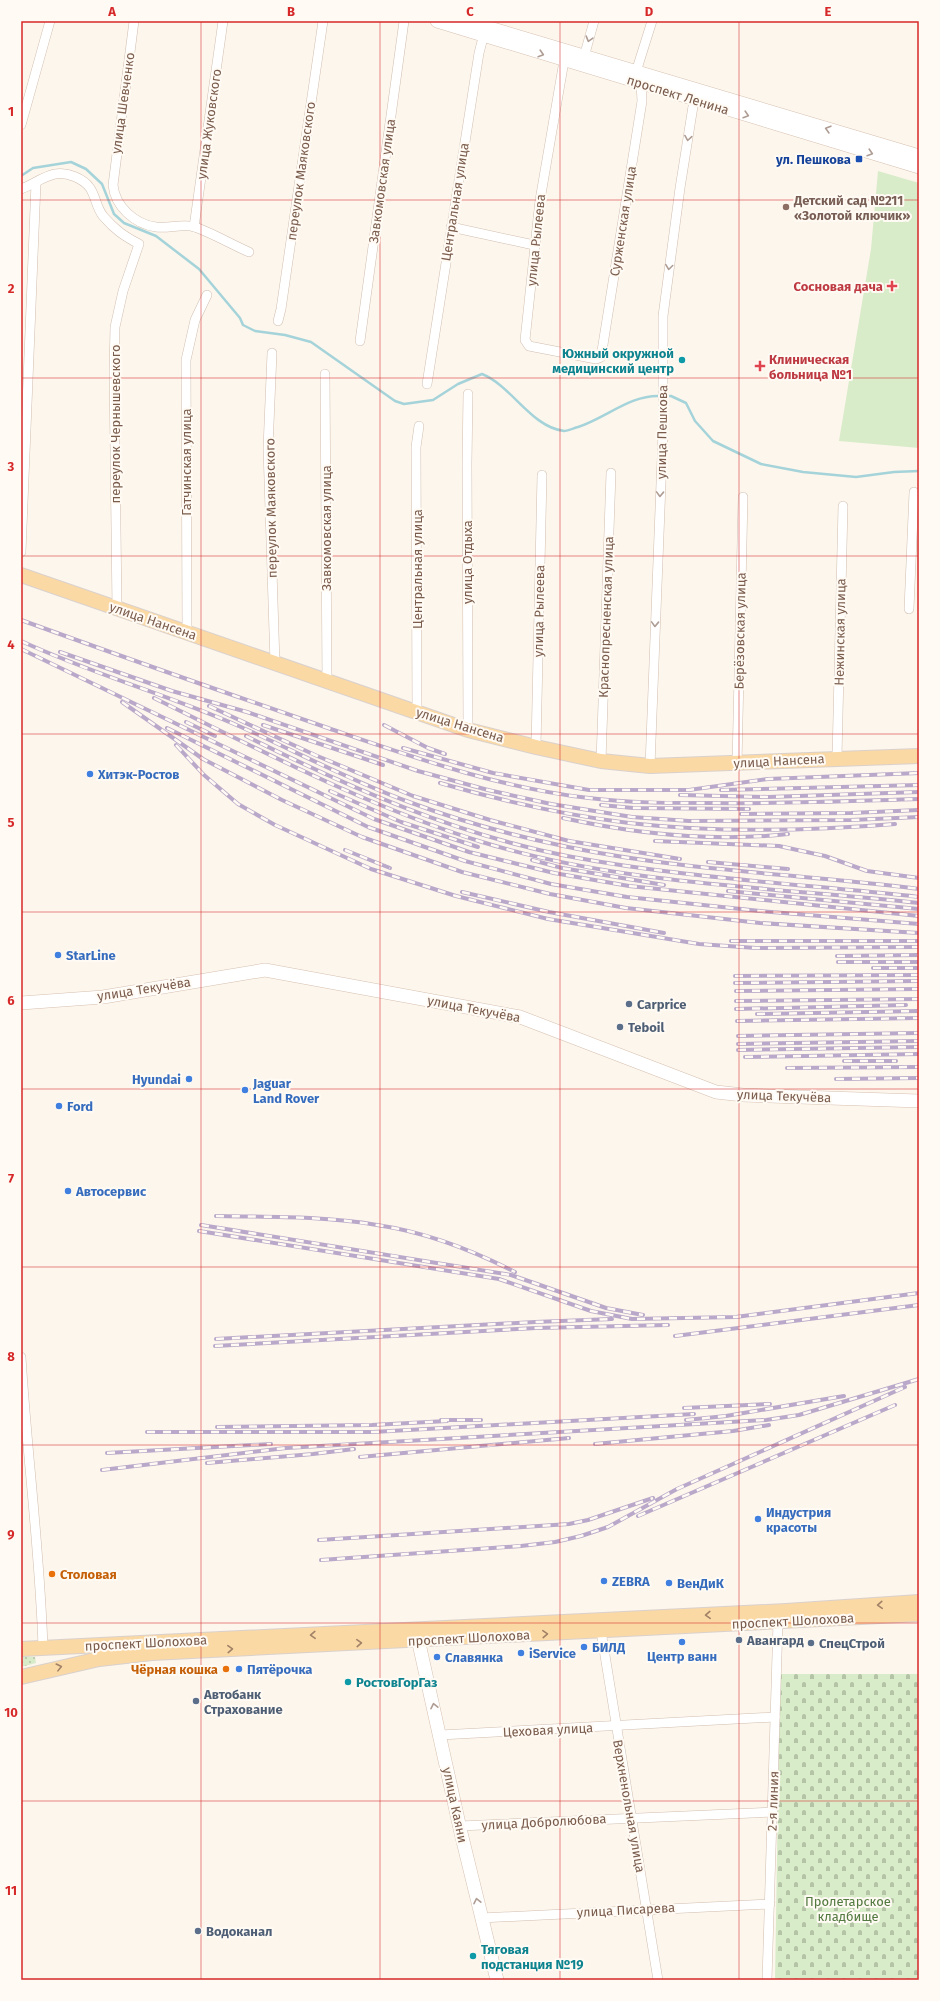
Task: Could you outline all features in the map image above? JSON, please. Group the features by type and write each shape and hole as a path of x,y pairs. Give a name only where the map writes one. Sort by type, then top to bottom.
{"main road":[{"name":"проспект Ленина","path":"437,21 485,28 584,57 694,100 919,167"},
{"name":"проспект Ленина","path":"466,21 564,61 638,78 919,156"},
{"name":"улица Нансена","path":"21,575 468,730 601,761 650,766 737,764 837,758 919,756"},
{"name":"улица Текучёва","path":"21,1003 103,997 265,970 520,1017 716,1092 743,1095 919,1100"},
{"name":"проспект Шолохова","path":"21,1676 99,1659 132,1655 919,1602"},
{"name":"проспект Шолохова","path":"21,1649 418,1635 601,1631 919,1614"},
{"name":"улица Каяни","path":"418,1635 496,1980"}],"street":[{"path":"21,125 50,21"},
{"name":"улица Шевченко","path":"134,21 112,185 114,196 121,207 143,224 156,227 194,227"},
{"name":"улица Жуковского","path":"194,227 223,21"},
{"name":"переулок Маяковского","path":"278,321 323,21"},
{"name":"Завкомовская улица","path":"360,341 404,21"},
{"path":"584,57 594,21"},
{"name":"Сурженская улица","path":"601,357 642,101 638,78 652,21"},
{"name":"Центральная улица","path":"427,384 451,227 485,28"},
{"name":"улица Рылеева","path":"564,61 541,192 534,245 525,340 529,346 596,359 601,357"},
{"name":"улица Пешкова","path":"650,766 663,432 663,316 680,188 694,100"},
{"name":"переулок Чернышевского","path":"36,183 54,174 63,174 80,178 92,189 98,209 120,234 139,244 122,291 115,327 114,371 117,608"},
{"path":"21,189 36,183 25,323 21,552"},
{"path":"194,227 249,252"},
{"path":"451,227 534,245"},
{"name":"Гатчинская улица","path":"187,632 186,360 195,320 207,295"},
{"name":"переулок Маяковского","path":"272,353 268,448 275,663"},
{"name":"Завкомовская улица","path":"325,374 327,682"},
{"name":"улица Отдыха","path":"468,394 468,730"},
{"name":"Центральная улица","path":"417,713 416,446 419,426"},
{"name":"Краснопресненская улица","path":"601,761 611,473"},
{"name":"улица Рылеева","path":"536,747 542,474"},
{"path":"909,609 915,556 914,492"},
{"name":"Берёзовская улица","path":"737,764 743,498"},
{"name":"Нежинская улица","path":"837,758 843,506"},
{"path":"21,1357 24,1412 42,1593 43,1648"},
{"name":"2-я линия","path":"767,1980 778,1622"},
{"name":"Верхненольная улица","path":"601,1631 658,1980"},
{"name":"Цеховая улица","path":"440,1735 616,1727 775,1717"},
{"name":"улица Добролюбова","path":"460,1826 773,1812"},
{"name":"улица Писарева","path":"481,1918 770,1904"}],"green space":[{"name":"Сосновая дача","path":"878,171 919,183 919,448 839,441 871,249"},
{"path":"21,1656 35,1657 36,1663 21,1667"},
{"name":"Пролетарское кладбище","path":"780,1674 919,1674 919,1980 775,1980"}],"waterway":[{"path":"21,176 33,168 71,162 86,169 102,184 114,214 124,223 156,236 199,269 240,318 243,325 255,331 285,335 311,342 395,401 404,404 433,400 458,384 482,374 503,387 541,422 552,428 564,431 588,423 619,407 639,399 650,396 661,396"},
{"path":"666,396 671,396 686,403 695,421 713,441 761,464 803,472 856,477 894,472 919,471"}],"railway":[{"path":"21,620 392,750 457,770 522,787 589,798 619,801 679,803 762,803 919,799"},
{"path":"21,641 75,664 214,715 387,794 487,828 568,847 655,862 919,889"},
{"path":"21,649 374,819 469,852 554,873 629,886 919,916"},
{"path":"60,652 172,691 247,712 418,771 488,790 551,804 632,817 689,821 851,820 919,817"},
{"path":"154,698 356,795 439,828 482,842 535,856 644,876 699,883 919,903"},
{"path":"122,702 203,759 282,800 362,837 462,872 550,894 626,908 760,923 919,933"},
{"path":"209,706 315,755 413,796 490,820 569,841 680,859"},
{"path":"186,722 215,736"},
{"path":"263,725 383,765"},
{"path":"384,725 428,748 445,754"},
{"path":"167,728 368,827 465,861 551,884 627,897 760,911 919,924"},
{"path":"246,736 323,773 403,807 443,822 525,847 611,864 654,870 919,897"},
{"path":"176,745 204,775 238,804 275,825 371,869 456,896 548,919 699,944 756,948 919,947"},
{"path":"403,748 493,773 589,790 689,790 768,779 919,773"},
{"path":"440,783 487,796 557,812 605,820 662,826 729,830 762,830 895,824"},
{"path":"721,790 919,785"},
{"path":"330,791 401,822 478,847"},
{"path":"680,795 768,797 919,792"},
{"path":"601,805 633,808 749,809"},
{"path":"741,814 851,813 919,810"},
{"path":"563,818 591,824 675,835 732,837 788,834"},
{"path":"655,841 779,846 825,856 867,871 919,878"},
{"path":"345,850 390,868"},
{"path":"532,860 562,868 664,885"},
{"path":"708,862 788,869"},
{"path":"728,891 919,909"},
{"path":"462,892 549,912 664,933"},
{"path":"731,941 919,941"},
{"path":"837,956 919,955"},
{"path":"838,962 919,962"},
{"path":"873,968 919,968"},
{"path":"735,976 919,975"},
{"path":"735,983 919,981"},
{"path":"736,991 919,989"},
{"path":"736,1001 919,999"},
{"path":"736,1009 906,1005"},
{"path":"757,1014 919,1011"},
{"path":"737,1021 919,1018"},
{"path":"738,1036 919,1033"},
{"path":"738,1044 919,1041"},
{"path":"738,1050 919,1047"},
{"path":"745,1057 919,1054"},
{"path":"844,1061 896,1061"},
{"path":"787,1068 919,1067"},
{"path":"836,1079 919,1078"},
{"path":"216,1216 317,1218 395,1228 430,1237 465,1249 515,1272"},
{"path":"201,1225 511,1275 606,1308 643,1315"},
{"path":"199,1231 499,1279 591,1311 632,1319 736,1317 919,1293"},
{"path":"675,1336 919,1305"},
{"path":"216,1339 612,1319"},
{"path":"215,1346 536,1328 668,1325"},
{"path":"102,1470 286,1448 766,1420 799,1415 919,1379"},
{"path":"321,1560 521,1546 555,1542 581,1536 608,1527 677,1489 905,1387"},
{"path":"686,1420 726,1416 844,1396"},
{"path":"684,1408 770,1404"},
{"path":"638,1516 895,1405"},
{"path":"147,1432 373,1432 694,1414"},
{"path":"441,1420 481,1420"},
{"path":"217,1427 372,1425 447,1421"},
{"path":"595,1444 733,1431 769,1425"},
{"path":"360,1457 569,1438"},
{"path":"107,1453 271,1444"},
{"path":"207,1463 354,1449"},
{"path":"319,1540 569,1524 588,1520 653,1498"}],"place":[{"name":"ул. Пешкова","path":"859,159"},
{"name":"Детский сад №211 «Золотой ключик»","path":"786,207"},
{"name":"Сосновая дача","path":"892,286"},
{"name":"Южный окружной медицинский центр","path":"682,360"},
{"name":"Клиническая больница №1","path":"760,366"},
{"name":"Хитэк-Ростов","path":"90,774"},
{"name":"StarLine","path":"58,955"},
{"name":"Carprice","path":"629,1004"},
{"name":"Teboil","path":"620,1027"},
{"name":"Hyundai","path":"189,1079"},
{"name":"Jaguar Land Rover","path":"245,1090"},
{"name":"Ford","path":"59,1106"},
{"name":"Автосервис","path":"68,1191"},
{"name":"Индустрия красоты","path":"758,1519"},
{"name":"Столовая","path":"52,1574"},
{"name":"ZEBRA","path":"604,1581"},
{"name":"ВенДиК","path":"669,1583"},
{"name":"Авангард","path":"739,1640"},
{"name":"Центр ванн","path":"682,1642"},
{"name":"СпецСтрой","path":"811,1643"},
{"name":"БИЛД","path":"584,1647"},
{"name":"iService","path":"521,1653"},
{"name":"Славянка","path":"437,1657"},
{"name":"Чёрная кошка","path":"226,1669"},
{"name":"Пятёрочка","path":"239,1669"},
{"name":"РостовГорГаз","path":"348,1682"},
{"name":"Автобанк Страхование","path":"196,1701"},
{"name":"Водоканал","path":"198,1931"},
{"name":"Тяговая подстанция №19","path":"473,1956"}]}
